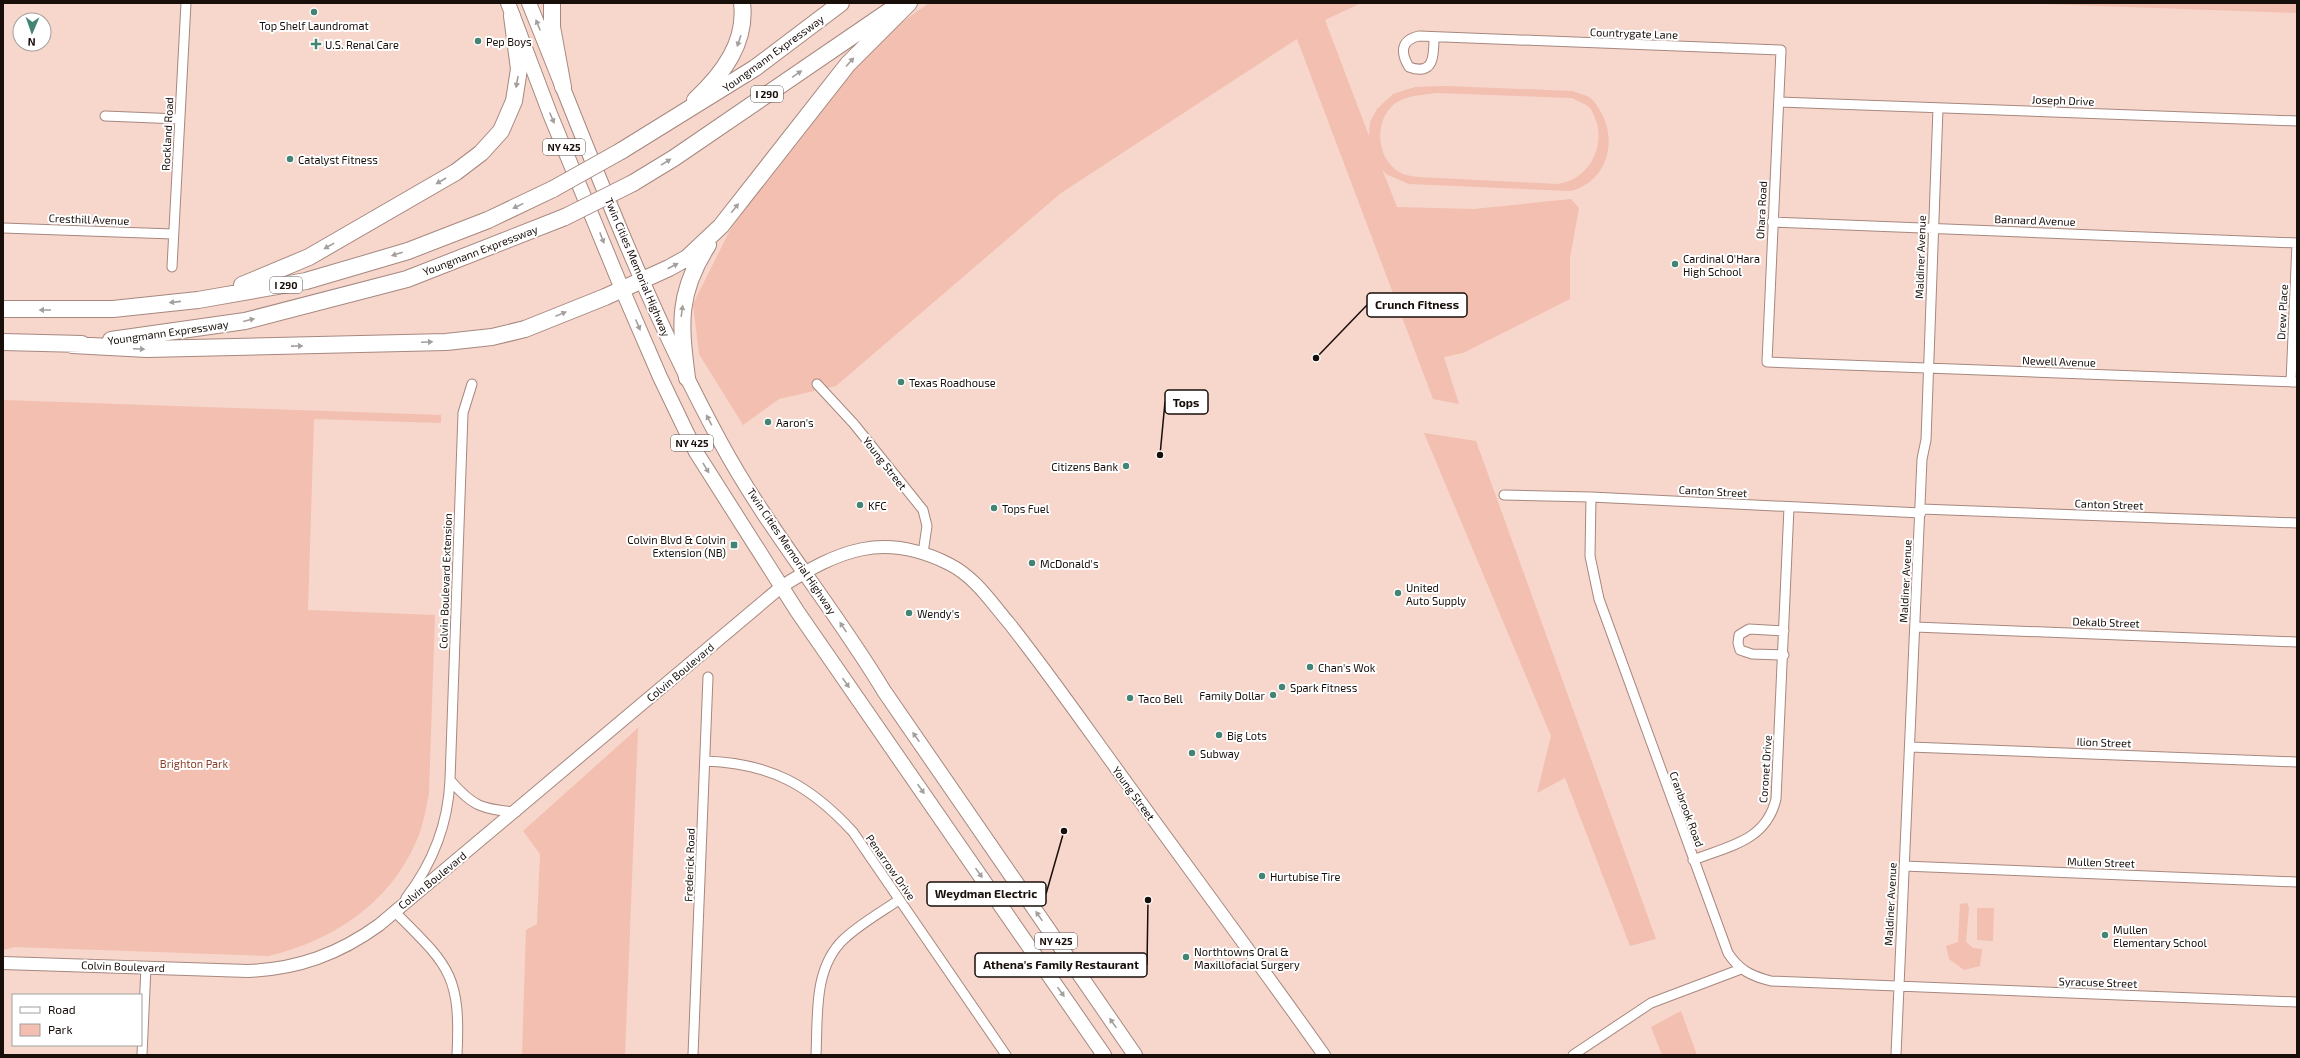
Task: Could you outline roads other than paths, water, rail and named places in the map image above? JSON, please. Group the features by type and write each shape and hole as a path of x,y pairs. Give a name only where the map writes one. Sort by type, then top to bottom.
{"highway":[{"path":"552,3 552,27 563,87"},
{"path":"671,122 702,93 737,48 744,20 742,3"},
{"name":"Youngmann Expressway","path":"3,309 114,309 198,300 306,281 408,251 488,220 553,189 621,151 671,122 755,68 841,3"},
{"name":"Youngmann Expressway","path":"3,342 72,345 245,321 407,279 565,217 633,183 674,158 901,3"},
{"path":"687,378 681,316 686,290 694,270 721,226 848,64 909,3"},
{"path":"198,300 270,275 309,257 456,172 481,153 501,131 514,101 520,69 510,10"},
{"path":"72,345 147,349 446,342 509,334 622,289 687,258 721,226"}],"main road":[{"name":"Twin Cities Memorial Highway","path":"529,3 642,279 687,378 722,445 804,572 865,660 888,697 1135,1055"},
{"name":"Twin Cities Memorial Highway","path":"510,10 622,289 660,377 696,452 781,587 1104,1055"}],"street":[{"name":"Rockland Road","path":"172,267 186,3"},
{"name":"Countrygate Lane","path":"1434,37 1781,50 1779,102"},
{"name":"Joseph Drive","path":"1779,102 2297,121"},
{"name":"Ohara Road","path":"1779,102 1772,222 1767,362 1821,364"},
{"name":"Maldiner Avenue","path":"1896,1055 1928,368 1938,108"},
{"path":"104,116 179,119"},
{"name":"Bannard Avenue","path":"1772,222 2297,243"},
{"name":"Cresthill Avenue","path":"3,228 173,234"},
{"name":"Drew Place","path":"2294,382 2297,243"},
{"name":"Newell Avenue","path":"1821,364 2294,382"},
{"name":"Colvin Boulevard Extension","path":"394,912 415,885 435,850 447,811 450,780 463,412 472,384"},
{"name":"Young Street","path":"817,384 854,424 923,510 927,526 923,553"},
{"name":"Canton Street","path":"1504,495 1591,497 1789,507 2297,523"},
{"name":"Cranbrook Road","path":"1591,497 1590,556 1598,599 1728,953 1741,969 1758,978 1771,981 1899,986"},
{"name":"Coronet Drive","path":"1693,860 1748,839 1763,828 1774,810 1776,799 1784,655 1789,507"},
{"name":"Young Street","path":"781,587 822,562 848,552 891,546 908,548 923,553 951,565 965,574 993,603 1037,659 1324,1055"},
{"name":"Colvin Boulevard","path":"3,963 248,971 289,967 322,958 347,946 374,929 516,812 781,587"},
{"name":"Dekalb Street","path":"1915,627 2297,642"},
{"path":"1784,631 1749,629 1739,635 1738,643 1740,650 1752,654 1784,655"},
{"name":"Frederick Road","path":"693,1055 708,677"},
{"name":"Ilion Street","path":"1910,746 2297,762"},
{"name":"Penarrow Drive","path":"705,761 755,766 777,774 805,788 833,811 852,832 1006,1055"},
{"path":"450,780 465,798 479,806 516,812"},
{"name":"Mullen Street","path":"1904,866 2297,882"},
{"path":"816,1055 820,985 827,962 843,939 899,900"},
{"path":"394,912 432,949 448,971 455,991 459,1011 457,1055"},
{"path":"142,1055 146,967"},
{"path":"1573,1055 1628,1016 1651,1003 1741,969"},
{"name":"Syracuse Street","path":"1899,986 2297,1002"}],"place":[{"name":"Top Shelf Laundromat","path":"314,12"},
{"name":"Pep Boys","path":"478,41"},
{"name":"U.S. Renal Care","path":"316,44"},
{"name":"Catalyst Fitness","path":"290,159"},
{"name":"Cardinal O'Hara High School","path":"1675,264"},
{"name":"Crunch Fitness","path":"1316,358"},
{"name":"Texas Roadhouse","path":"901,382"},
{"name":"Aaron's","path":"768,422"},
{"name":"Tops","path":"1160,455"},
{"name":"Citizens Bank","path":"1126,466"},
{"name":"KFC","path":"860,505"},
{"name":"Tops Fuel","path":"994,508"},
{"name":"Colvin Blvd & Colvin Extension (NB)","path":"734,545"},
{"name":"McDonald's","path":"1032,563"},
{"name":"United Auto Supply","path":"1398,593"},
{"name":"Wendy's","path":"909,613"},
{"name":"Chan's Wok","path":"1310,667"},
{"name":"Spark Fitness","path":"1282,687"},
{"name":"Family Dollar","path":"1273,695"},
{"name":"Taco Bell","path":"1130,698"},
{"name":"Big Lots","path":"1219,735"},
{"name":"Subway","path":"1192,753"},
{"name":"Weydman Electric","path":"1064,831"},
{"name":"Hurtubise Tire","path":"1262,876"},
{"name":"Athena's Family Restaurant","path":"1148,900"},
{"name":"Mullen Elementary School","path":"2105,935"},
{"name":"Northtowns Oral & Maxillofacial Surgery","path":"1186,957"}],"park label":[{"name":"Brighton Park","path":"194,763"}]}
